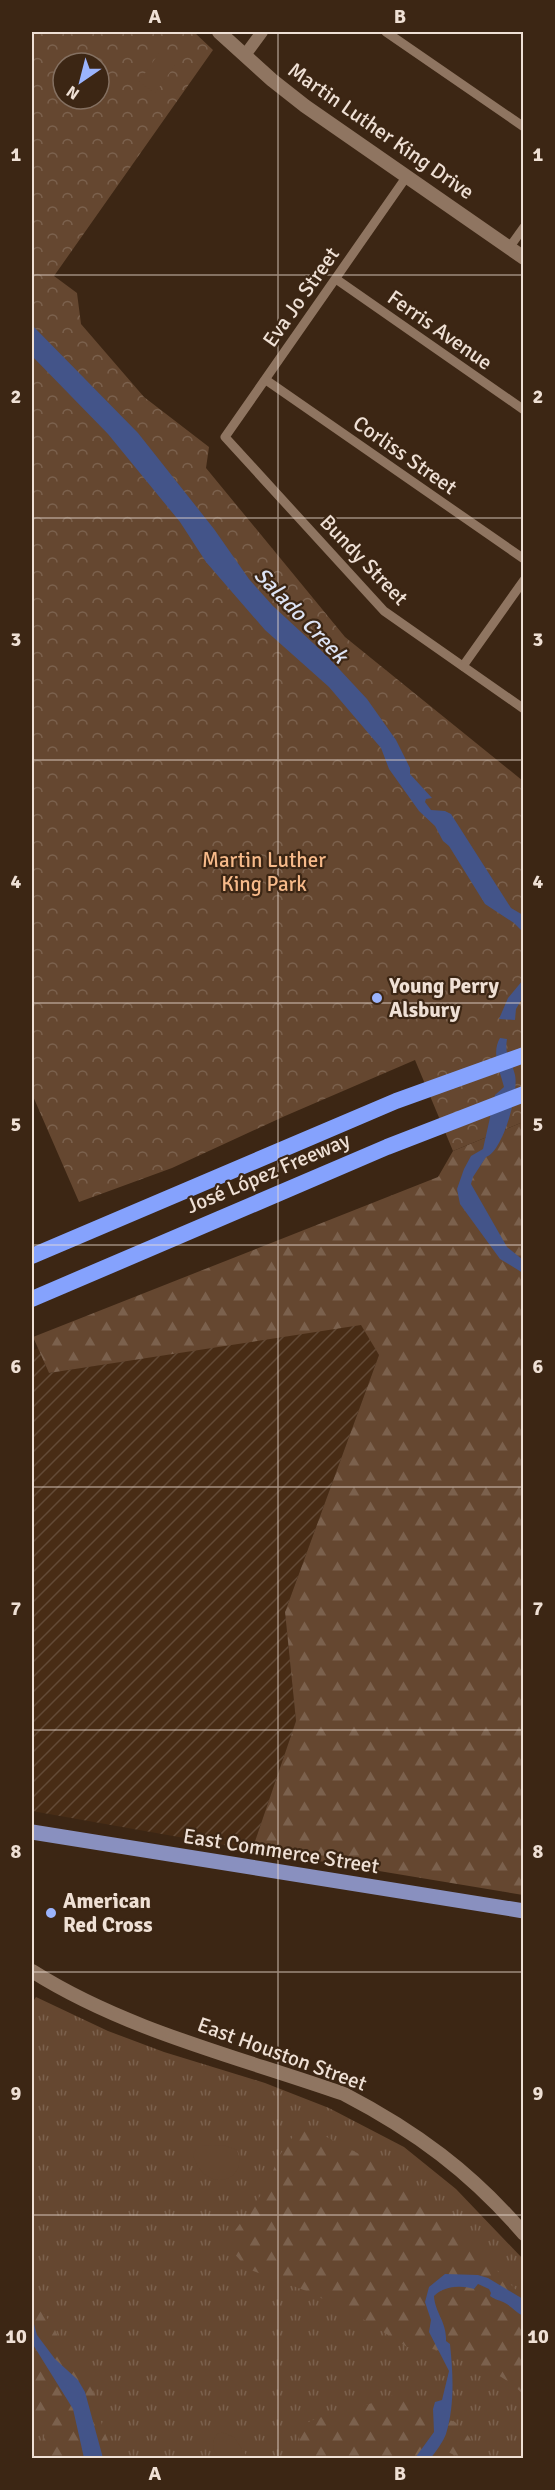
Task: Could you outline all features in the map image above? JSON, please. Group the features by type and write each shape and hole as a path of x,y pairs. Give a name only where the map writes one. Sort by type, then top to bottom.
{"highway":[{"name":"José López Freeway","path":"32,1256 334,1127 524,1055"},
{"name":"José López Freeway","path":"32,1299 435,1127 524,1094"}],"main road":[{"name":"Martin Luther King Drive","path":"219,32 306,106 524,258"},
{"name":"East Commerce Street","path":"32,1832 521,1911"},
{"name":"East Houston Street","path":"32,1971 54,1985 120,2017 344,2094 405,2128 443,2155 474,2181 524,2234"}],"street":[{"path":"245,55 262,32"},
{"path":"386,32 524,127"},
{"name":"Eva Jo Street","path":"225,437 407,176"},
{"path":"509,248 524,227"},
{"name":"Ferris Avenue","path":"336,279 524,410"},
{"name":"Corliss Street","path":"266,380 524,560"},
{"name":"Bundy Street","path":"225,437 384,611 524,708"},
{"path":"463,666 524,580"}],"shaded area":[{"path":"361,1324 379,1355 285,1612 296,1721 252,1850 32,1811 32,1351 38,1348 49,1373"}],"green space":[{"name":"Martin Luther King Park","path":"32,32 194,32 213,50 54,276 77,293 81,324 144,397 209,447 206,468 345,637 523,781 523,1122 453,1151 415,1060 172,1168 79,1202 32,1094"},
{"path":"159,53 175,65 155,93 139,82"},
{"path":"523,1122 523,1895 252,1850 296,1721 285,1612 379,1355 361,1325 49,1373 33,1337 438,1177 453,1151"},
{"path":"36,1997 108,2031 164,2052 265,2083 329,2108 404,2147 456,2189 523,2259 523,2458 32,2458 32,2003"},
{"path":"302,2124 380,2165 420,2192 523,2297 523,2394 498,2375 468,2368 461,2356 432,2349 407,2347 361,2318 309,2292 248,2269 231,2250 231,2236 266,2188 279,2156"},
{"path":"202,2145 226,2146 237,2150 239,2161 237,2170 232,2176 216,2180 207,2176 199,2168 193,2155"},
{"path":"32,2303 52,2324 69,2361 74,2366 88,2371 103,2429 116,2458 35,2458 46,2432 32,2408"},
{"path":"393,2395 421,2410 455,2422 469,2437 480,2458 460,2458 446,2451 444,2458 304,2458 299,2437 306,2424"},
{"path":"221,2432 234,2437 248,2458 220,2458 215,2451 213,2441"}],"water":[{"path":"32,325 138,433 214,529 249,579 273,606 327,656 367,699 396,740 410,768 410,774 432,798 426,799 425,802 431,810 451,814 511,908 523,915 523,932 514,923 485,904 435,826 419,811 389,769 381,748 329,687 265,630 206,562 180,522 108,434 32,356"},
{"path":"523,980 523,997 516,1009 515,1020 499,1019 508,998"},
{"path":"500,1038 507,1039 507,1055 515,1075 515,1094 504,1133 473,1177 471,1184 507,1247 523,1260 523,1273 500,1259 460,1204 457,1189 471,1156 483,1149 495,1095 504,1087 496,1056"},
{"path":"445,2274 478,2275 488,2278 523,2299 523,2316 490,2296 489,2289 478,2284 474,2289 447,2288 434,2296 436,2308 445,2328 446,2341 450,2344 451,2412 445,2437 431,2458 415,2458 434,2432 433,2409 435,2402 442,2400 449,2371 429,2332 431,2320 425,2302 429,2287"},
{"path":"32,2317 37,2335 55,2359 78,2380 85,2392 103,2458 84,2458 73,2409 32,2343"}],"place":[{"name":"Young Perry Alsbury","path":"377,998"},
{"name":"American Red Cross","path":"51,1913"}],"water label":[{"name":"Salado Creek","path":"301,615"}]}
